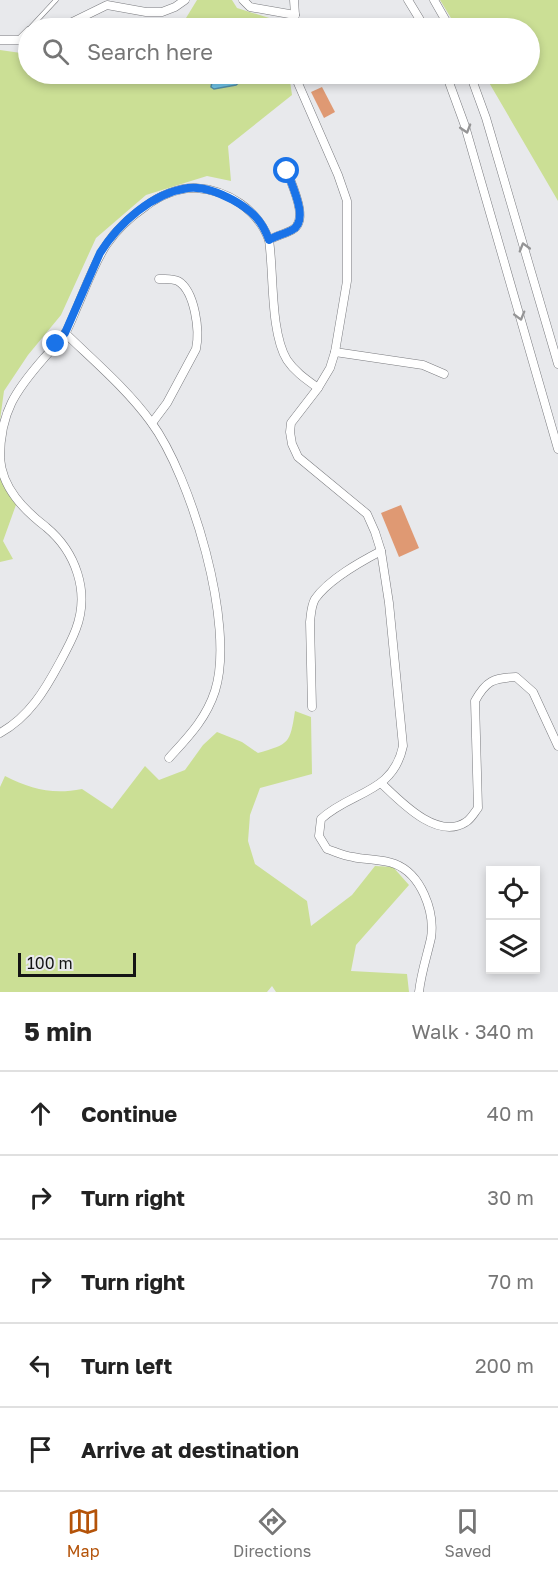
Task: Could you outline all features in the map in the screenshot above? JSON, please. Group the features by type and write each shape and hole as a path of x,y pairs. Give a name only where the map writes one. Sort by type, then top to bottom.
{"street":[{"path":"78,18 107,2 146,12 162,12 185,0"},
{"path":"243,0 250,7 295,15"},
{"path":"294,0 294,18"},
{"path":"408,0 419,18"},
{"path":"434,0 444,18"},
{"path":"0,40 17,40"},
{"path":"298,84 339,175 347,201 347,281 330,368 291,423 290,432 298,457 367,514 375,532 381,551 389,603 403,746 400,762 393,772 381,783 330,811 321,819 319,836 327,849 350,857 395,864 408,873 421,888 430,915 431,936 419,992"},
{"path":"450,84 465,126 558,449"},
{"path":"474,84 486,118 558,364"},
{"path":"269,240 293,230 300,220 301,212 287,171"},
{"path":"0,733 24,716 50,682 77,628 81,596 79,578 69,554 54,535 32,517 20,503 2,474 1,442 6,411 20,385 65,333 100,253 120,226 165,195 188,188 222,194 252,212 269,240 278,331 286,359 299,374 318,388"},
{"path":"152,423 167,403 196,349 198,340 194,311 186,289 180,282 172,279 159,279"},
{"path":"65,333 126,391 152,423 181,478 209,564 222,651 216,689 206,714 169,758"},
{"path":"335,351 423,365 444,374"},
{"path":"312,707 310,622 315,599 348,569 381,551"},
{"path":"381,783 412,813 436,825 459,826 468,821 478,808 475,701 483,686 499,678 516,677 533,692 558,746"}],"lane":[{"path":"39,18 56,0"}],"green space":[{"path":"197,0 232,0 237,8 269,18 186,18"},
{"path":"440,0 558,0 558,201 490,84 540,84 540,18 451,18"},
{"path":"0,50 18,53 18,84 212,84 211,87 214,89 237,84 290,84 292,95 228,146 231,181 207,176 146,195 96,238 61,315 28,355 4,391 0,420"},
{"path":"5,475 17,502 3,541 13,559 0,562 0,476"},
{"path":"295,711 311,717 312,774 260,788 250,815 248,841 255,864 307,901 311,926 352,895 375,866 393,867 409,885 356,945 351,971 407,974 409,992 276,992 272,986 267,992 0,992 0,787 5,776 42,790 82,789 112,809 145,766 159,780 185,770 203,745 217,732 242,742 258,753 282,744 289,736"}],"water":[{"path":"212,84 237,84 214,89 211,87"}],"building":[{"path":"322,87 335,112 324,118 311,92"},
{"path":"401,505 419,548 399,557 381,513"}],"route":[{"path":"56,344 65,333 107,242 120,226 154,200 188,188 222,194 252,212 269,240 293,230 300,220 301,212 287,171"}]}
